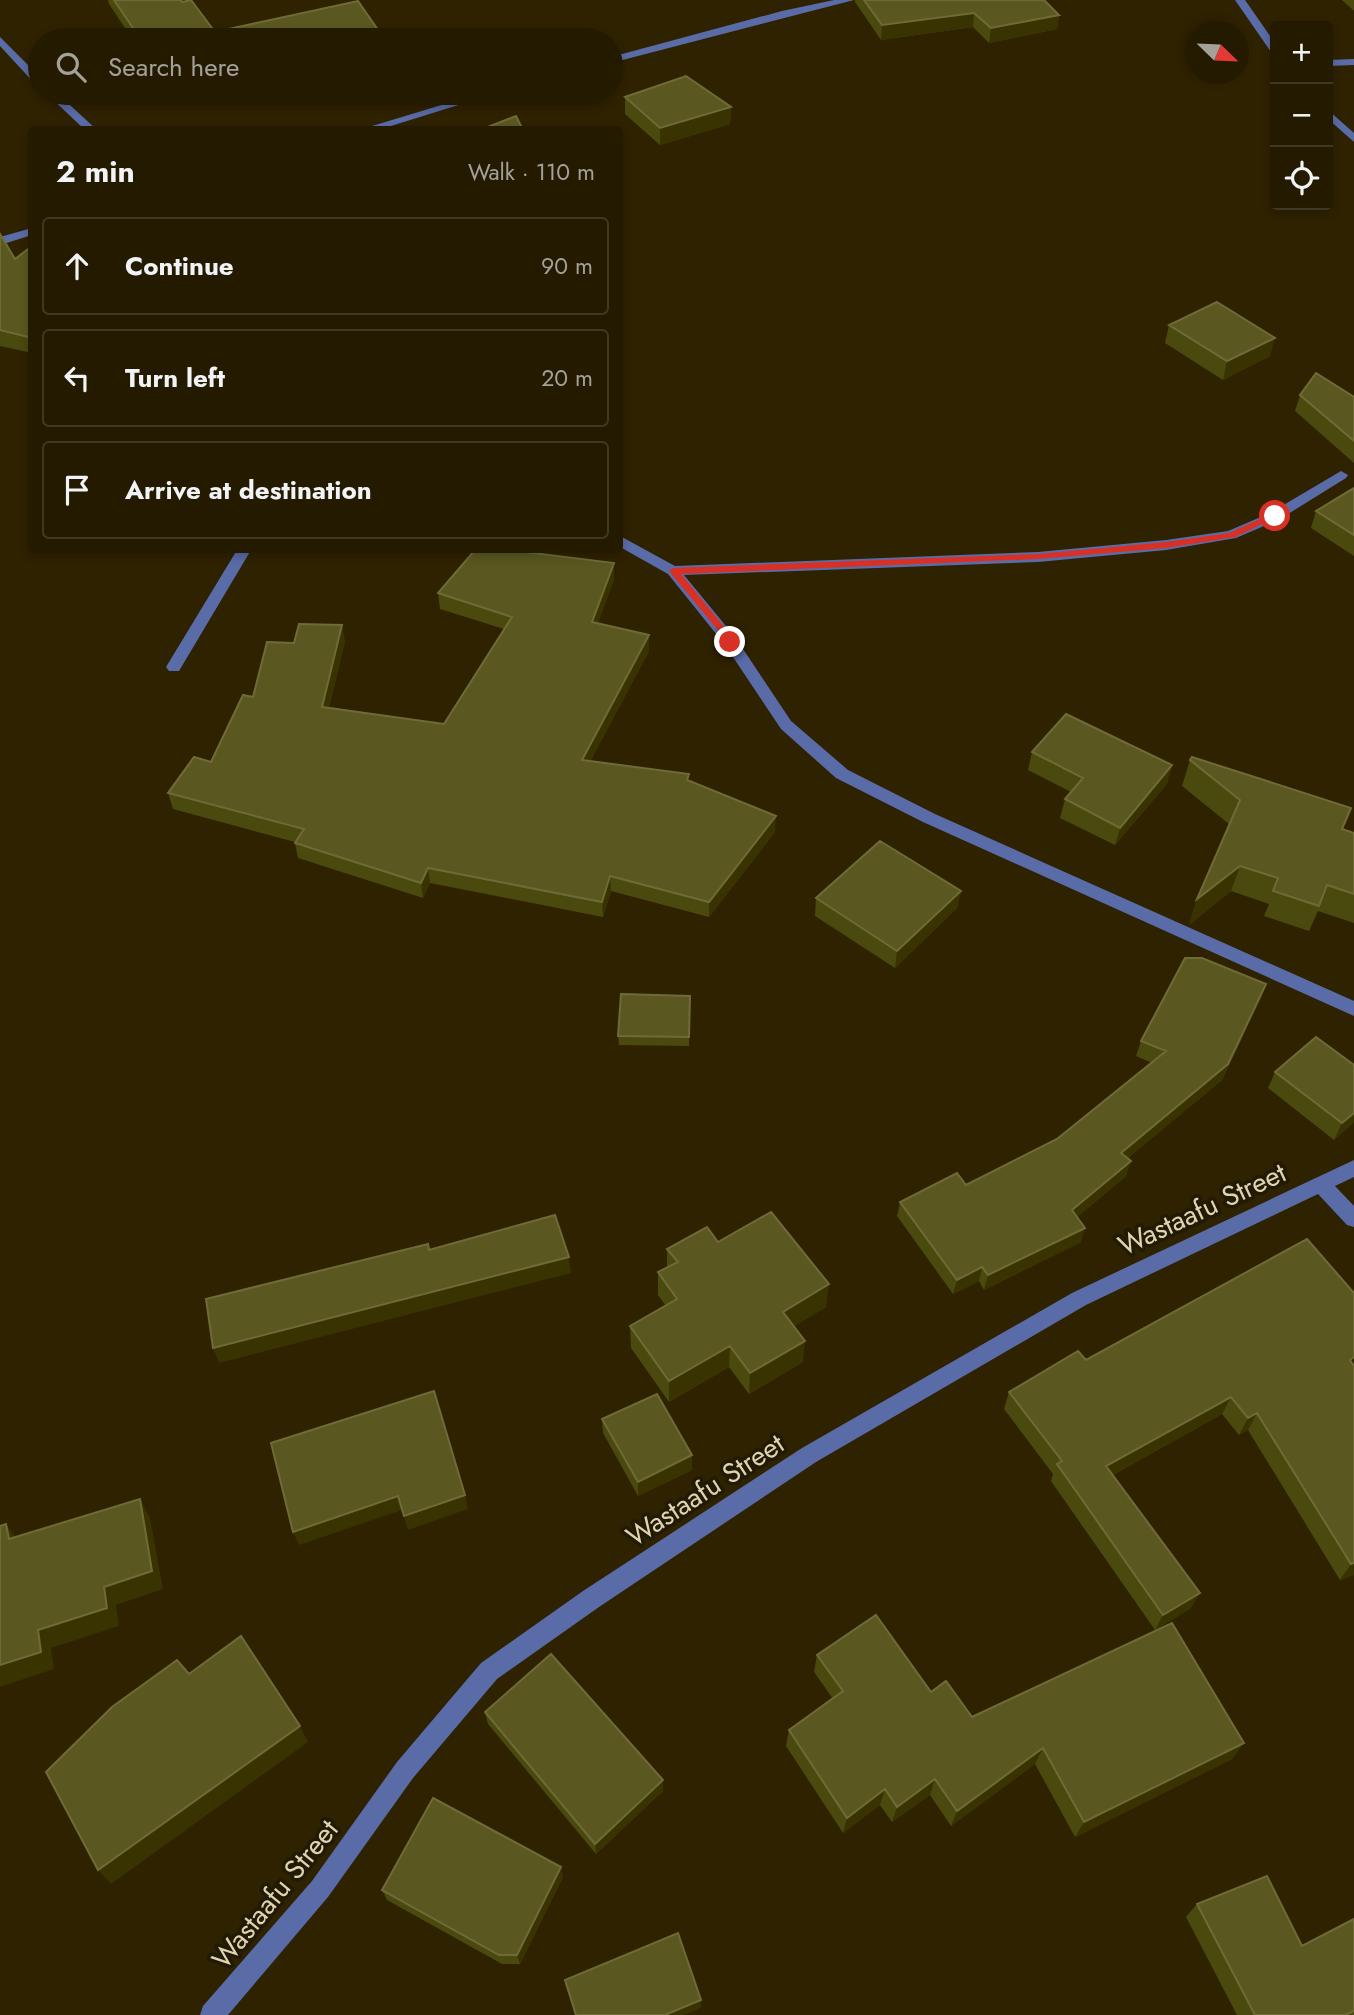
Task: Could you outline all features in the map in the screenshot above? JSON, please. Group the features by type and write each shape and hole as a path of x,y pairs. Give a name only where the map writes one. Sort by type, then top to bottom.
{"street":[{"path":"623,57 786,13 849,0"},
{"path":"1240,0 1270,43"},
{"path":"0,40 28,70"},
{"path":"1333,63 1354,62"},
{"path":"64,105 88,126"},
{"path":"378,126 450,105"},
{"path":"1333,118 1354,139"},
{"path":"0,241 28,232"},
{"path":"673,571 1038,556 1166,545 1231,535 1275,516 1341,475"},
{"path":"623,543 673,571 730,642 786,725 842,774 929,818 1354,1009"},
{"path":"174,667 242,553"},
{"name":"Wastaafu Street","path":"212,2015 320,1889 405,1770 489,1671 591,1599 809,1455 1079,1299 1354,1168"},
{"path":"1321,1184 1354,1219"}],"building":[{"path":"114,0 191,0 212,28 133,28"},
{"path":"864,0 1044,0 1059,15 991,28 974,13 882,25"},
{"path":"358,1 377,28 233,28"},
{"path":"686,76 731,107 660,128 625,97"},
{"path":"516,116 521,126 490,126"},
{"path":"0,234 15,259 28,249 28,337 0,330"},
{"path":"1217,302 1275,338 1227,361 1169,325"},
{"path":"1316,373 1354,397 1354,441 1300,395"},
{"path":"1354,488 1354,535 1316,511"},
{"path":"472,553 533,553 614,563 592,622 649,635 582,760 689,774 687,780 776,816 709,902 610,876 602,902 428,868 421,883 295,843 304,829 168,793 194,757 211,762 243,695 253,697 267,642 294,643 299,624 342,625 322,707 444,724 512,617 438,593"},
{"path":"1066,714 1172,765 1120,828 1065,799 1083,778 1032,752"},
{"path":"1192,757 1351,808 1342,829 1354,833 1354,894 1327,885 1319,906 1273,891 1278,878 1240,866 1197,899 1240,800 1190,760"},
{"path":"880,841 961,891 897,951 816,898"},
{"path":"1185,958 1202,958 1266,984 1228,1064 1121,1153 1131,1161 1072,1210 1085,1228 988,1275 982,1267 957,1280 900,1202 957,1173 966,1185 1057,1139 1166,1051 1141,1041"},
{"path":"621,994 690,996 689,1037 618,1036"},
{"path":"1316,1037 1354,1065 1354,1113 1342,1123 1275,1072"},
{"path":"771,1212 829,1284 783,1312 805,1341 750,1373 730,1346 669,1381 630,1326 677,1299 658,1272 678,1262 667,1249 707,1227 718,1242"},
{"path":"555,1215 569,1257 213,1348 206,1299 428,1244 429,1250"},
{"path":"1307,1239 1354,1293 1354,1357 1350,1360 1354,1366 1354,1563 1351,1564 1257,1413 1248,1418 1231,1397 1106,1466 1200,1593 1163,1615 1057,1464 1062,1461 1009,1392 1078,1351 1086,1360"},
{"path":"434,1391 465,1495 404,1516 398,1496 293,1532 271,1443"},
{"path":"657,1394 692,1455 638,1482 602,1419"},
{"path":"140,1499 152,1571 104,1587 107,1608 38,1630 41,1652 0,1665 0,1526 6,1524 9,1539"},
{"path":"876,1615 931,1692 946,1681 972,1717 1172,1623 1244,1743 1084,1822 1043,1748 957,1811 935,1779 897,1807 885,1789 847,1818 789,1730 843,1691 817,1655"},
{"path":"241,1636 300,1726 98,1870 46,1772 112,1707 177,1660 189,1674"},
{"path":"551,1654 663,1780 595,1844 485,1712"},
{"path":"433,1798 561,1867 517,1955 499,1955 382,1890"},
{"path":"1267,1876 1302,1946 1354,1919 1354,2011 1345,2015 1255,2015 1197,1904"},
{"path":"678,1933 701,2000 665,2015 576,2015 565,1980"}],"route":[{"path":"730,642 673,571 1038,556 1166,545 1231,535 1275,516"}]}
